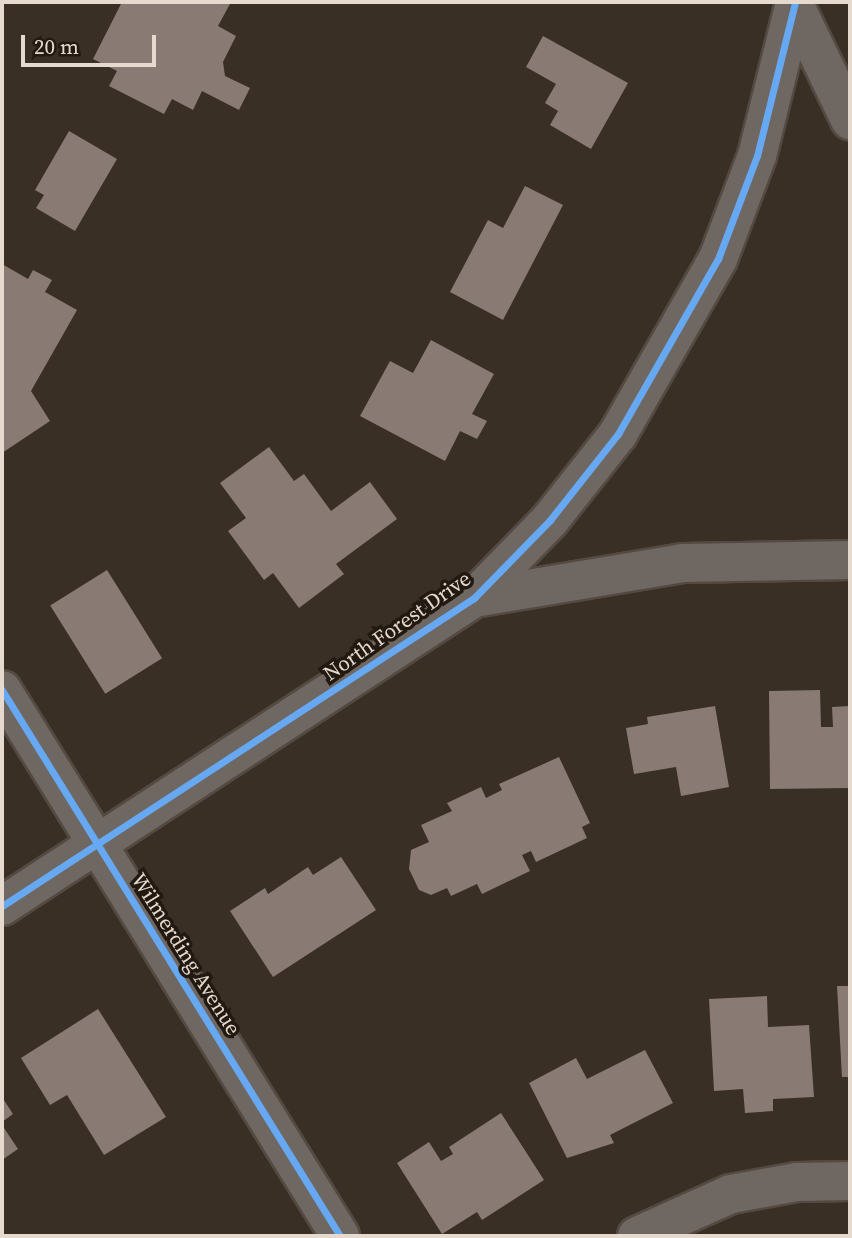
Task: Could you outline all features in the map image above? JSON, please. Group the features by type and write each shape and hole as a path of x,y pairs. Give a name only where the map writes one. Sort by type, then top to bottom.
{"street":[{"path":"795,4 850,120"},
{"name":"North Forest Drive","path":"2,906 99,848 474,598 550,520 618,433 676,340 743,194 795,4"},
{"name":"North Forest Drive","path":"474,598 683,563 850,560"},
{"name":"Wilmerding Avenue","path":"2,690 340,1236"},
{"path":"637,1236 731,1195 797,1182 850,1181"}],"building":[{"path":"122,2 231,2 218,26 236,36 223,62 225,76 250,88 239,110 202,91 193,110 172,99 164,114 109,86 117,71 93,59"},
{"path":"543,36 628,83 591,149 550,125 558,111 545,103 556,84 526,67"},
{"path":"69,131 117,159 75,231 36,208 44,195 35,190"},
{"path":"525,186 563,205 503,320 450,292 488,220 503,228"},
{"path":"2,264 28,279 33,270 52,280 45,292 77,310 31,391 50,421 2,453"},
{"path":"431,340 494,374 472,414 487,421 477,439 460,431 445,461 360,416 390,361 413,373"},
{"path":"269,447 294,481 304,474 331,511 370,482 397,519 336,564 344,574 299,608 273,573 264,580 228,531 246,518 220,483"},
{"path":"107,570 162,658 105,694 50,606"},
{"path":"820,690 821,727 833,727 832,707 850,706 850,788 770,789 769,691"},
{"path":"715,706 729,787 681,796 676,767 634,774 626,728 648,724 647,717"},
{"path":"559,757 590,823 582,827 587,838 536,862 531,851 522,855 530,871 482,894 477,884 451,896 447,888 431,895 419,890 409,869 411,850 429,842 421,825 452,811 447,803 481,787 486,798 502,790 499,784"},
{"path":"341,857 376,910 273,977 230,911 265,888 268,894 308,867 313,875"},
{"path":"837,986 850,986 850,1077 842,1077"},
{"path":"767,996 768,1027 809,1025 814,1097 773,1099 773,1111 745,1113 743,1089 714,1091 709,999"},
{"path":"98,1009 166,1117 104,1155 67,1095 50,1105 21,1058"},
{"path":"645,1050 673,1103 610,1135 614,1143 567,1158 529,1083 576,1058 587,1079"},
{"path":"2,1097 13,1114 2,1122"},
{"path":"501,1113 544,1180 482,1220 477,1212 442,1234 397,1163 429,1142 441,1161 453,1154 449,1147"},
{"path":"2,1125 18,1149 2,1160"}],"cycle path":[{"path":"2,906 474,598 550,520 618,434 718,259 757,156 795,2"},
{"path":"2,690 340,1236"}]}
